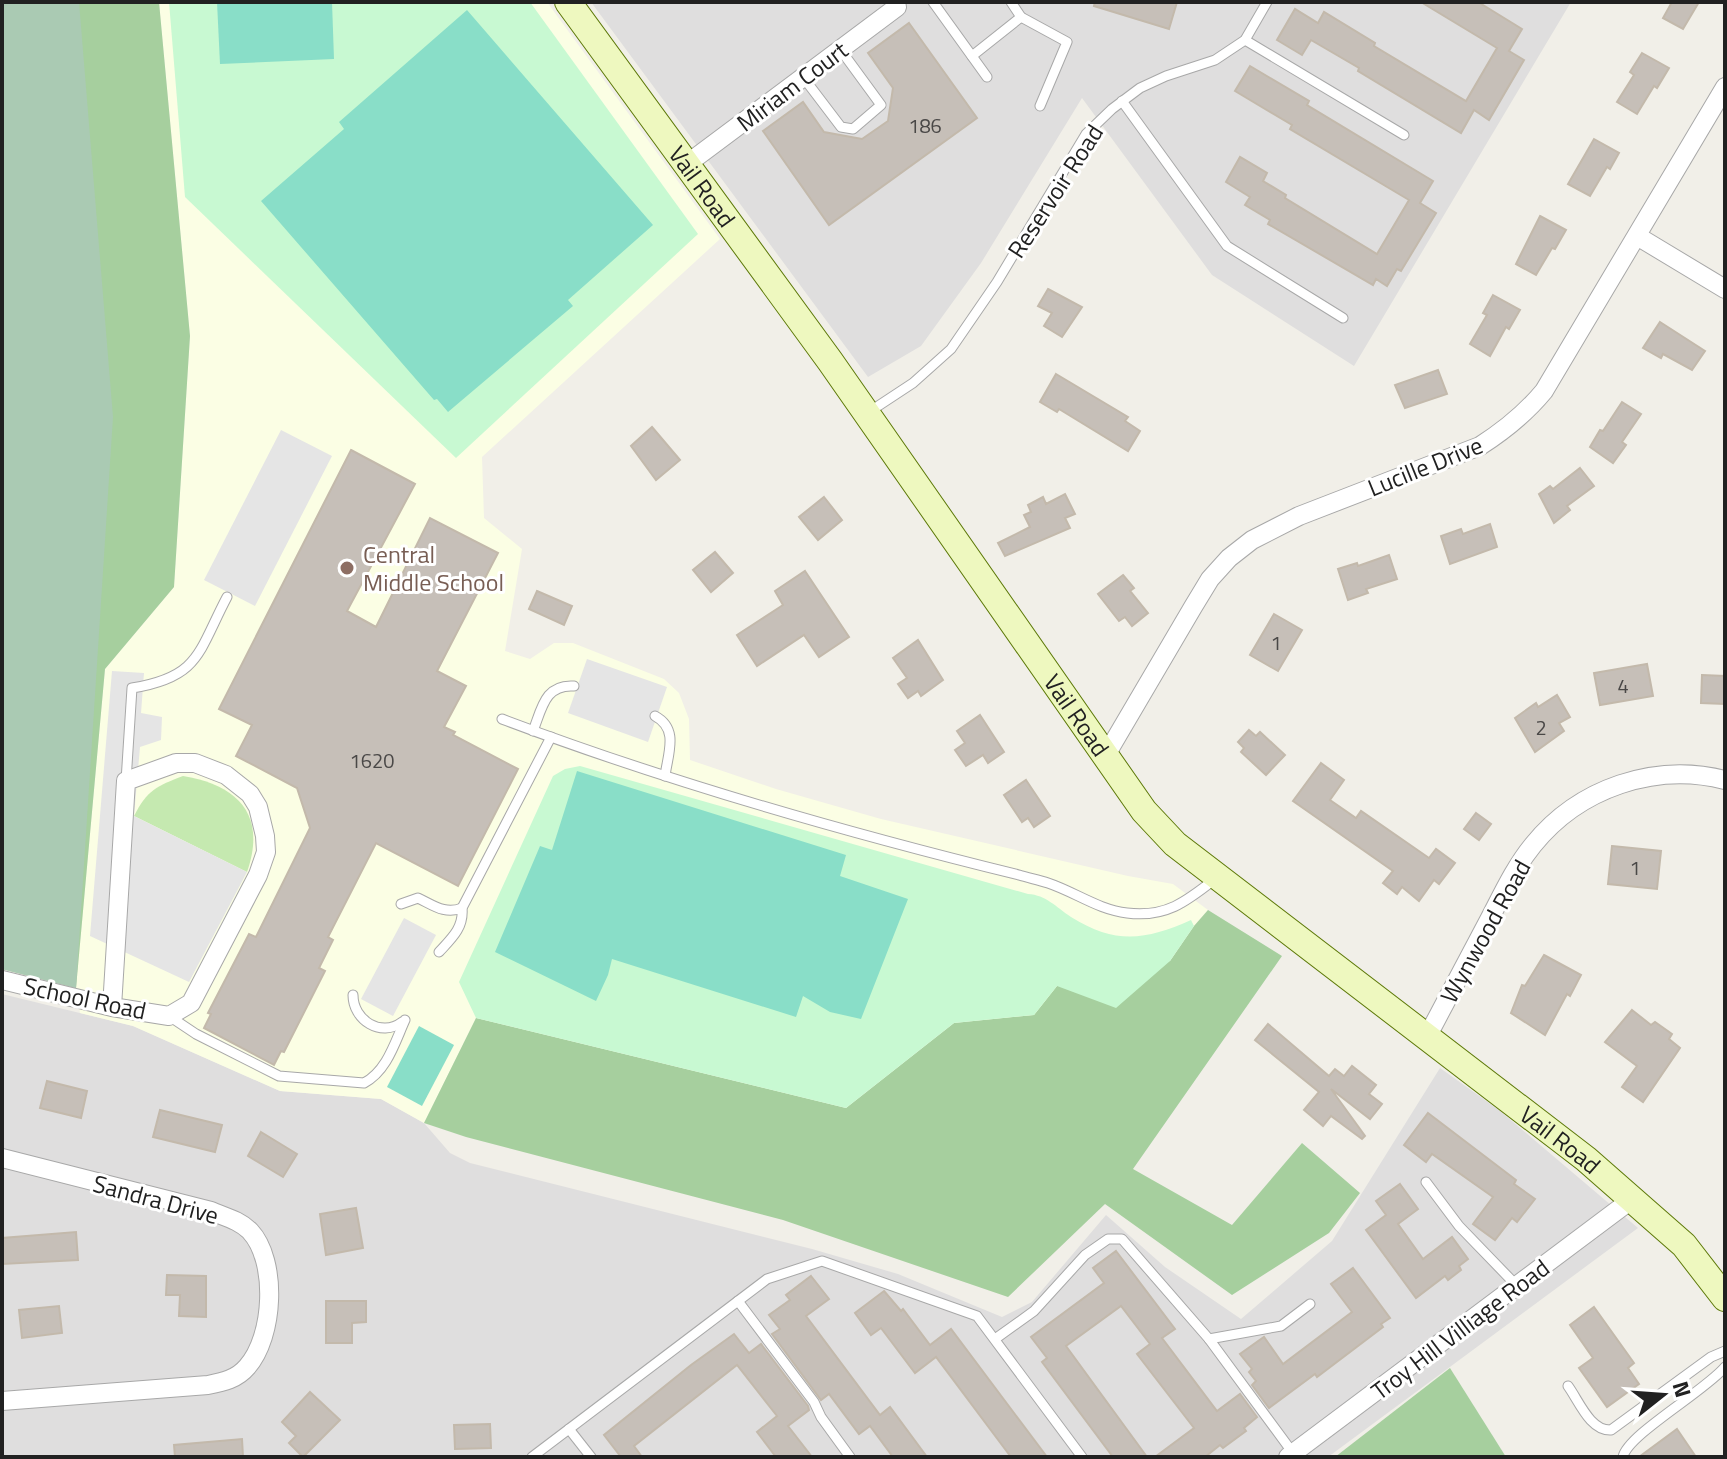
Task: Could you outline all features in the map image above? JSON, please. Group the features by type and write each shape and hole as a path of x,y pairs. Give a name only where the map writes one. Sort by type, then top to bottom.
{"street":[{"name":"Vail Road","path":"568,2 867,413 1154,822 1175,844 1217,877 1574,1149 1684,1245 1725,1298"},
{"name":"Miriam Court","path":"687,164 898,4"},
{"name":"Lucille Drive","path":"1106,755 1210,579 1229,558 1252,540 1299,516 1480,446 1525,413 1544,391 1725,87"},
{"path":"1637,236 1725,289"},
{"path":"112,1007 126,781 176,763 195,763 226,775 250,794 258,807 266,852 262,866 191,1003 169,1016"},
{"name":"Wynwood Road","path":"1427,1037 1518,866 1554,823 1580,803 1627,781 1655,775 1683,774 1725,780"},
{"name":"School Road","path":"2,980 112,1007 169,1016"},
{"name":"Sandra Drive","path":"2,1158 211,1211 238,1222 249,1231 264,1254 269,1282 266,1327 260,1344 246,1369 233,1379 208,1385 2,1401"},
{"name":"Troy Hill Villiage Road","path":"1291,1455 1631,1200"}],"lane":[{"path":"933,2 987,77"},
{"path":"1011,2 1021,17 1067,42 1040,106"},
{"name":"Reservoir Road","path":"867,413 913,383 951,349 997,282 1086,134 1122,101 1166,76 1215,60 1245,40 1267,2"},
{"path":"972,56 1021,17"},
{"path":"1245,40 1404,135"},
{"path":"803,77 841,127 853,129 881,105 840,49"},
{"path":"1122,101 1227,246 1343,318"},
{"path":"126,781 132,688 173,678 189,667 227,597"},
{"path":"533,731 547,695 561,685 574,686"},
{"path":"655,716 665,721 670,731 665,776"},
{"path":"502,719 665,776 853,834 1049,883 1088,902 1127,913 1156,912 1181,905 1217,877"},
{"path":"439,952 456,934 463,920 462,908 551,737"},
{"path":"401,904 418,898 444,911 453,912 462,908"},
{"path":"169,1016 196,1034 279,1076 364,1083 375,1077 405,1020 389,1028 365,1022 353,1006 353,995"},
{"path":"1426,1182 1459,1226 1517,1286"},
{"path":"995,1339 1034,1311 1085,1255 1108,1239 1122,1239 1209,1339 1291,1455"},
{"path":"532,1457 767,1279 822,1261 977,1316 1082,1457"},
{"path":"738,1301 814,1402 850,1457"},
{"path":"1209,1339 1281,1326 1310,1304"},
{"path":"1568,1386 1598,1428 1611,1430 1711,1357 1725,1351"},
{"path":"1623,1457 1629,1443 1725,1367"},
{"path":"569,1429 591,1457"}],"shaded area":[{"path":"2,2 79,2 113,417 76,988 2,969"},
{"name":"Central Middle School","path":"159,2 547,2 720,239 482,457 484,518 522,549 505,651 530,659 554,643 573,643 664,679 679,693 689,719 690,760 881,819 1173,884 1208,910 1170,961 1116,1008 954,1023 846,1108 476,1018 424,1123 381,1099 280,1091 133,1026 80,1013 76,988 105,669 174,587 190,336"},
{"path":"591,2 1571,2 1354,366 1212,275 1082,98 981,263 921,346 868,377"},
{"path":"281,430 332,456 255,606 204,580"},
{"path":"587,659 667,687 648,742 568,713"},
{"path":"112,671 144,673 141,713 162,717 161,740 140,747 134,816 247,872 189,982 90,936"},
{"path":"404,918 436,935 393,1016 361,999"},
{"path":"2,994 133,1026 280,1091 381,1099 424,1123 450,1153 470,1163 812,1249 898,1274 1002,1317 1032,1302 1106,1215 1165,1267 1241,1319 1332,1241 1440,1068 1499,1110 1638,1228 1328,1457 2,1457"}],"green space":[{"path":"2,2 159,2 190,336 174,587 105,669 76,988 2,969"},
{"path":"169,2 530,2 698,234 456,458 185,197"},
{"path":"217,2 332,2 334,59 220,64"},
{"path":"467,10 653,225 568,300 573,306 448,412 437,399 434,400 261,201 344,129 339,122"},
{"path":"580,766 1040,897 1087,926 1117,936 1160,932 1191,920 1194,926 1170,961 1116,1008 1057,986 1034,1015 954,1023 846,1108 476,1018 459,982 553,776"},
{"path":"577,771 846,855 840,876 908,899 861,1019 830,1012 803,996 796,1017 612,959 596,1001 495,952 540,846 552,850"},
{"path":"183,776 219,787 233,795 243,806 253,834 247,872 134,816 143,800 154,790"},
{"path":"1208,910 1282,956 1133,1169 1232,1225 1302,1143 1360,1193 1329,1233 1232,1295 1105,1204 1008,1297 783,1220 466,1137 424,1123 476,1018 846,1108 954,1023 1034,1015 1057,986 1170,961"},
{"path":"419,1026 454,1045 422,1106 387,1087"},
{"path":"1450,1368 1506,1457 1335,1457"}],"building":[{"path":"1095,2 1177,2 1169,29 1094,6"},
{"path":"1421,2 1478,2 1522,29 1509,51 1524,60 1489,120 1474,110 1461,133 1311,40 1302,55 1277,40 1295,9 1318,23 1324,12 1466,101 1497,48"},
{"path":"1672,2 1699,2 1683,29 1663,18"},
{"path":"909,23 977,118 829,225 763,131 803,102 824,132 862,139 888,121 893,88 868,53"},
{"path":"1642,53 1669,68 1637,114 1617,102 1634,75 1630,72"},
{"path":"1250,66 1309,101 1307,105 1433,181 1420,203 1436,213 1401,271 1397,269 1387,286 1376,279 1373,285 1268,224 1270,220 1245,205 1250,197 1226,182 1240,157 1267,173 1263,181 1286,195 1285,198 1377,254 1409,200 1290,129 1292,125 1235,91"},
{"path":"1594,139 1619,153 1590,196 1568,184"},
{"path":"1540,216 1566,230 1536,275 1516,264"},
{"path":"1048,289 1082,307 1062,337 1044,326 1052,313 1038,306"},
{"path":"1493,295 1520,310 1509,329 1506,327 1490,356 1470,344 1487,315 1483,313"},
{"path":"1660,322 1705,351 1692,370 1663,354 1661,358 1643,348"},
{"path":"1438,370 1447,394 1405,408 1395,385"},
{"path":"1056,374 1128,417 1125,421 1140,431 1128,451 1059,409 1057,412 1040,402"},
{"path":"1622,402 1641,414 1622,442 1626,445 1613,463 1590,447"},
{"path":"652,427 680,460 656,480 631,446"},
{"name":"Central Middle School","path":"351,450 415,484 347,611 376,627 430,518 498,553 437,671 466,686 444,727 455,732 453,735 518,769 458,886 376,843 328,937 333,940 319,968 325,971 284,1052 281,1051 274,1065 204,1028 211,1014 208,1013 249,934 256,937 310,828 297,788 236,756 252,725 219,709"},
{"path":"1580,468 1594,486 1567,506 1570,510 1554,523 1539,494 1550,486 1553,489"},
{"path":"1065,494 1075,514 1065,518 1070,528 1005,556 998,543 1030,527 1024,515 1031,512 1028,505 1043,497 1046,504"},
{"path":"824,497 842,520 818,540 799,517"},
{"path":"1490,524 1497,547 1450,564 1441,536 1461,529 1463,534"},
{"path":"715,552 733,573 711,592 693,570"},
{"path":"1389,555 1397,579 1366,589 1368,593 1348,600 1338,569 1357,563 1358,566"},
{"path":"805,571 849,637 819,657 804,635 757,666 737,635 783,605 775,591"},
{"path":"1123,575 1134,588 1130,591 1148,613 1132,626 1125,617 1119,621 1098,594"},
{"path":"537,591 572,606 564,625 529,609"},
{"path":"1274,614 1302,630 1278,671 1250,655"},
{"path":"918,640 943,680 921,696 918,691 908,698 898,684 907,678 893,658"},
{"path":"1647,664 1653,696 1600,705 1594,673"},
{"path":"1702,675 1725,676 1725,704 1701,703"},
{"path":"1557,695 1570,717 1559,723 1564,731 1535,752 1515,718 1536,703 1538,707"},
{"path":"980,715 1004,752 988,763 983,755 966,766 955,750 965,743 957,731"},
{"path":"1249,730 1256,736 1260,732 1285,755 1266,775 1241,752 1244,748 1238,742"},
{"path":"1321,763 1344,780 1330,800 1356,818 1361,811 1429,858 1436,849 1455,863 1439,884 1434,880 1419,901 1402,887 1397,894 1383,883 1393,871 1293,801"},
{"path":"1026,780 1050,816 1034,827 1028,818 1022,822 1004,795"},
{"path":"1476,813 1491,824 1479,840 1464,829"},
{"path":"1612,846 1661,851 1657,889 1608,884"},
{"path":"1544,955 1581,975 1545,1035 1511,1013 1522,985 1525,986"},
{"path":"1632,1010 1651,1025 1655,1022 1672,1034 1669,1039 1680,1048 1643,1102 1622,1087 1637,1066 1605,1042"},
{"path":"1268,1024 1329,1076 1335,1069 1344,1076 1352,1066 1376,1085 1369,1094 1382,1104 1370,1119 1331,1089 1365,1136 1362,1139 1331,1116 1323,1126 1304,1110 1319,1092 1255,1040"},
{"path":"47,1081 87,1091 81,1118 40,1108"},
{"path":"160,1110 222,1125 215,1152 153,1137"},
{"path":"1428,1113 1516,1180 1514,1184 1535,1199 1517,1222 1512,1218 1495,1240 1473,1224 1493,1197 1432,1154 1426,1162 1404,1145"},
{"path":"261,1132 297,1154 283,1177 248,1156"},
{"path":"1400,1184 1418,1209 1398,1224 1423,1259 1452,1237 1468,1259 1459,1266 1461,1270 1448,1280 1445,1276 1416,1298 1366,1230 1386,1215 1376,1201"},
{"path":"356,1208 363,1248 326,1255 320,1214"},
{"path":"76,1232 78,1260 2,1264 2,1238"},
{"path":"1116,1251 1175,1329 1162,1338 1217,1411 1240,1394 1257,1417 1244,1428 1246,1431 1205,1457 1155,1457 1194,1428 1137,1354 1150,1344 1121,1306 1066,1346 1147,1457 1113,1457 1042,1362 1047,1358 1031,1337 1104,1283 1093,1268"},
{"path":"1353,1268 1390,1318 1381,1324 1383,1327 1317,1377 1315,1374 1269,1408 1252,1385 1256,1381 1249,1372 1252,1369 1240,1354 1264,1337 1283,1364 1352,1312 1331,1284"},
{"path":"167,1275 206,1276 206,1317 179,1316 180,1295 166,1295"},
{"path":"811,1276 829,1299 806,1316 880,1415 890,1407 927,1457 893,1457 870,1426 859,1434 829,1394 821,1400 772,1334 780,1329 769,1315 790,1300 786,1295"},
{"path":"884,1291 901,1311 903,1309 930,1345 951,1329 1047,1457 1011,1457 936,1357 915,1373 881,1328 871,1335 855,1313"},
{"path":"326,1301 366,1301 366,1322 352,1323 352,1343 326,1343"},
{"path":"59,1306 62,1333 22,1338 19,1310"},
{"path":"1594,1307 1634,1363 1628,1368 1639,1384 1607,1407 1579,1368 1593,1358 1570,1325"},
{"path":"734,1334 749,1353 761,1344 808,1406 809,1410 788,1426 812,1457 776,1457 757,1432 777,1416 737,1365 634,1446 642,1457 621,1457 604,1435"},
{"path":"310,1392 340,1420 303,1457 289,1443 296,1436 282,1422"},
{"path":"490,1424 491,1448 455,1449 454,1425"},
{"path":"1677,1429 1696,1457 1639,1457"},
{"path":"242,1439 243,1457 175,1457 174,1445"}],"place":[{"name":"Central Middle School","path":"347,568"}]}
